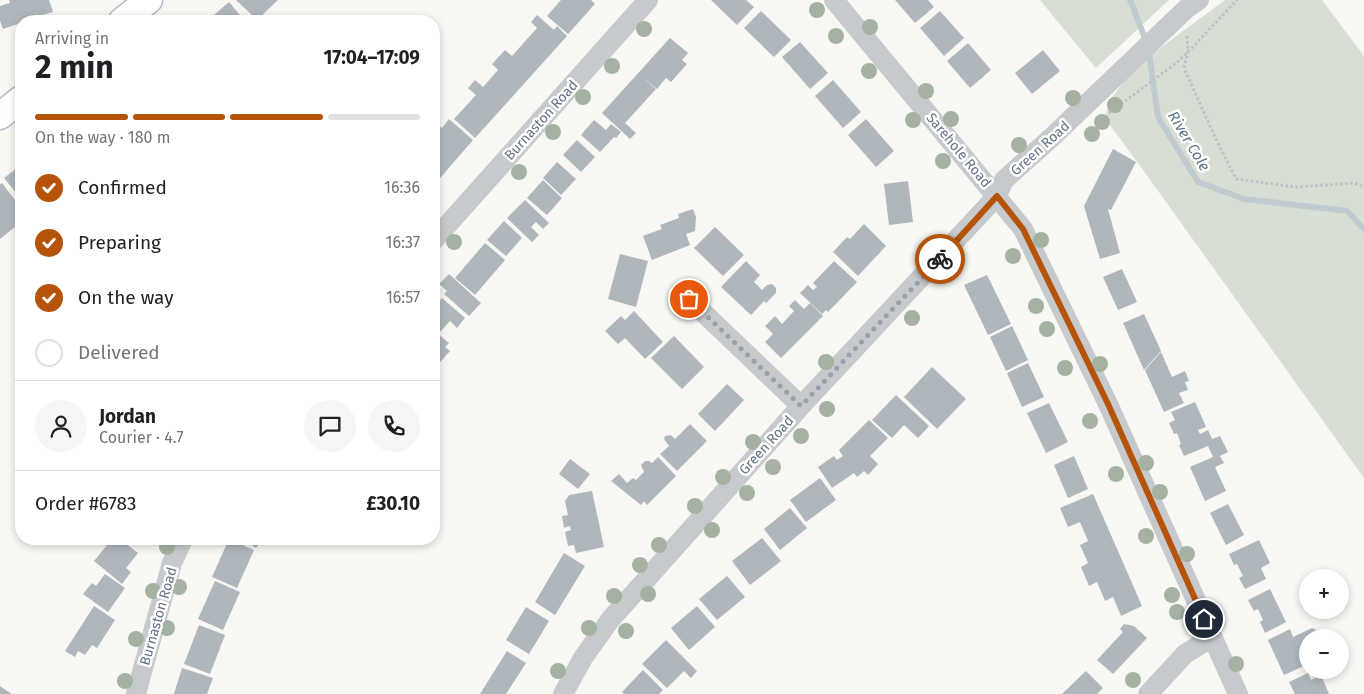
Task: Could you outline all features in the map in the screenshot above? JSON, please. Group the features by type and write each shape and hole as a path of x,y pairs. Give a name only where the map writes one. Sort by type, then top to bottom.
{"main road":[{"path":"130,15 149,0"},
{"path":"0,116 15,104"}],"street":[{"name":"Burnaston Road","path":"440,233 648,0"},
{"name":"Sarehole Road","path":"834,0 1023,229 1108,404 1238,694"},
{"name":"Green Road","path":"564,694 583,658 610,620 801,406 997,196 1004,180 1186,9 1199,0"},
{"path":"689,299 801,406"},
{"name":"Burnaston Road","path":"136,694 172,563 180,545"},
{"path":"1148,694 1185,654 1212,637"}],"path":[{"path":"1128,100 1175,64 1237,0"},
{"path":"1188,52 1184,68 1214,135 1236,178 1296,187 1354,183 1364,187"}],"shaded area":[{"path":"1040,0 1169,0 1096,68"},
{"path":"1225,0 1322,0 1364,56 1364,478 1133,156 1109,124 1104,121 1110,100 1136,66"}],"building":[{"path":"9,0 49,0 53,12 42,15 15,15 15,25 3,29 0,21 0,6 10,3"},
{"path":"236,0 278,0 262,15 252,15"},
{"path":"561,0 591,0 595,4 568,34 547,16"},
{"path":"711,0 746,0 754,7 737,25"},
{"path":"895,0 928,0 934,7 915,23"},
{"path":"229,2 240,15 214,15"},
{"path":"761,11 791,40 774,57 744,28"},
{"path":"940,11 964,38 944,56 920,28"},
{"path":"537,15 554,30 557,26 567,36 475,138 454,119 476,95 468,88 475,80 483,87 498,70 492,64 505,50 512,56 537,28 531,22"},
{"path":"670,38 688,53 682,60 687,64 671,82 666,78 657,89 641,76 656,89 625,123 636,133 630,139 602,113"},
{"path":"800,42 828,73 810,89 782,57"},
{"path":"968,43 991,70 970,88 947,61"},
{"path":"1043,50 1060,71 1032,94 1015,73"},
{"path":"833,80 861,112 843,128 815,96"},
{"path":"449,119 473,140 440,178 440,127 442,128"},
{"path":"866,119 894,151 876,167 848,135"},
{"path":"594,120 606,130 611,124 621,132 600,152 581,135"},
{"path":"577,140 595,157 581,172 563,155"},
{"path":"1113,149 1136,162 1111,210 1108,209 1120,253 1100,259 1084,206"},
{"path":"557,162 576,179 561,195 543,178"},
{"path":"15,170 15,192 4,178"},
{"path":"543,180 562,198 547,215 527,198"},
{"path":"908,181 913,222 889,225 884,184"},
{"path":"2,183 15,200 15,227 0,239 0,184"},
{"path":"525,200 549,223 543,229 536,222 531,227 539,235 532,242 507,218"},
{"path":"693,209 696,217 695,231 686,234 690,245 652,260 643,236 662,229 660,225 679,218 678,214"},
{"path":"504,221 522,238 506,256 487,240"},
{"path":"864,224 886,246 858,276 833,252 847,237 850,239"},
{"path":"715,227 744,255 723,276 694,248"},
{"path":"485,243 505,260 475,295 455,278"},
{"path":"620,254 648,261 636,307 608,299"},
{"path":"746,261 760,275 754,282 762,290 767,285 772,284 776,288 776,293 766,303 764,301 751,315 721,287"},
{"path":"834,261 857,282 828,312 826,310 822,314 800,293 808,285 813,290 817,287 813,283"},
{"path":"1122,269 1137,302 1118,310 1103,277"},
{"path":"449,274 481,303 469,316 444,294 447,291 440,283"},
{"path":"987,275 1011,324 988,335 964,285"},
{"path":"442,298 465,318 457,328 450,321 440,332 440,300"},
{"path":"795,300 804,309 810,303 823,316 781,358 765,342 773,334 765,326 775,316 782,324 794,311 789,306"},
{"path":"634,311 663,342 645,359 625,338 618,344 605,331 621,316 625,320"},
{"path":"1144,314 1161,351 1144,370 1123,323"},
{"path":"1012,326 1028,360 1006,371 990,337"},
{"path":"440,336 449,343 445,347 450,351 440,362"},
{"path":"674,336 704,367 682,389 651,358"},
{"path":"1161,352 1172,377 1185,371 1189,381 1185,382 1188,390 1179,393 1184,403 1164,412 1145,370"},
{"path":"1028,363 1044,397 1022,407 1007,373"},
{"path":"932,367 966,399 937,429 904,397"},
{"path":"727,384 744,400 715,431 698,414"},
{"path":"896,395 929,426 918,438 904,425 892,438 872,420"},
{"path":"1195,402 1206,427 1198,430 1200,434 1208,430 1212,439 1220,436 1228,452 1220,456 1224,463 1215,467 1226,491 1205,501 1190,467 1213,457 1208,446 1184,456 1179,445 1181,444 1177,433 1174,434 1169,423 1175,420 1171,412"},
{"path":"1049,403 1068,442 1046,453 1027,413"},
{"path":"869,420 888,438 870,456 878,464 868,475 864,471 857,477 854,473 832,488 818,467 834,456 837,460 843,456 839,450"},
{"path":"690,424 707,441 677,471 660,454 669,446 664,439 665,436 671,435 675,439"},
{"path":"1074,456 1088,489 1068,498 1054,465"},
{"path":"658,457 676,476 647,505 644,501 641,505 611,481 619,474 627,483 633,478 636,480 644,472 641,465 645,461 652,463"},
{"path":"570,459 590,474 578,489 559,474"},
{"path":"820,478 836,500 806,522 790,500"},
{"path":"592,491 604,547 576,553 574,545 568,546 565,532 571,530 570,526 564,528 562,516 568,515 565,501 569,495"},
{"path":"1093,494 1142,606 1121,616 1113,597 1105,601 1097,582 1089,586 1081,567 1088,563 1080,545 1088,541 1080,522 1068,527 1060,508"},
{"path":"1228,504 1244,535 1226,545 1210,513"},
{"path":"790,508 807,528 780,550 764,529"},
{"path":"762,538 781,561 750,585 732,561"},
{"path":"1259,540 1270,563 1261,568 1266,579 1245,589 1239,578 1243,576 1237,564 1234,565 1229,554"},
{"path":"107,545 128,545 138,553 126,568 131,572 122,584 94,561"},
{"path":"226,545 243,545 254,550 237,588 212,577"},
{"path":"564,553 585,566 555,615 535,602"},
{"path":"105,574 125,588 108,612 83,594 92,583 96,586"},
{"path":"727,576 745,597 717,620 699,599"},
{"path":"215,581 240,592 223,630 198,619"},
{"path":"1270,589 1286,622 1265,633 1260,622 1263,620 1258,609 1254,611 1248,600"},
{"path":"94,606 115,620 97,648 92,645 85,655 78,651 75,657 65,651"},
{"path":"697,606 715,627 689,650 671,628"},
{"path":"526,607 549,621 529,654 506,640"},
{"path":"1124,624 1134,626 1147,638 1113,674 1097,660 1123,632 1120,629"},
{"path":"199,625 225,635 210,674 184,664"},
{"path":"1290,629 1293,637 1299,634 1299,668 1284,675 1268,640"},
{"path":"666,640 697,671 691,678 684,671 667,688 642,664"},
{"path":"507,651 526,663 506,694 480,694"},
{"path":"182,668 213,678 207,694 174,694"},
{"path":"643,670 663,690 659,694 624,694 622,692"},
{"path":"1086,671 1103,688 1097,694 1062,694"},
{"path":"1299,677 1299,679 1311,680 1323,679 1329,694 1295,694 1289,682"},
{"path":"0,686 4,689 12,694 0,694"}],"waterway":[{"name":"River Cole","path":"1130,0 1148,46 1158,117 1198,182 1244,199 1347,211 1364,229"}],"way so far":[{"path":"689,299 801,406 940,259"}],"route":[{"path":"940,259 997,196 1023,229 1108,404 1204,619"}]}
